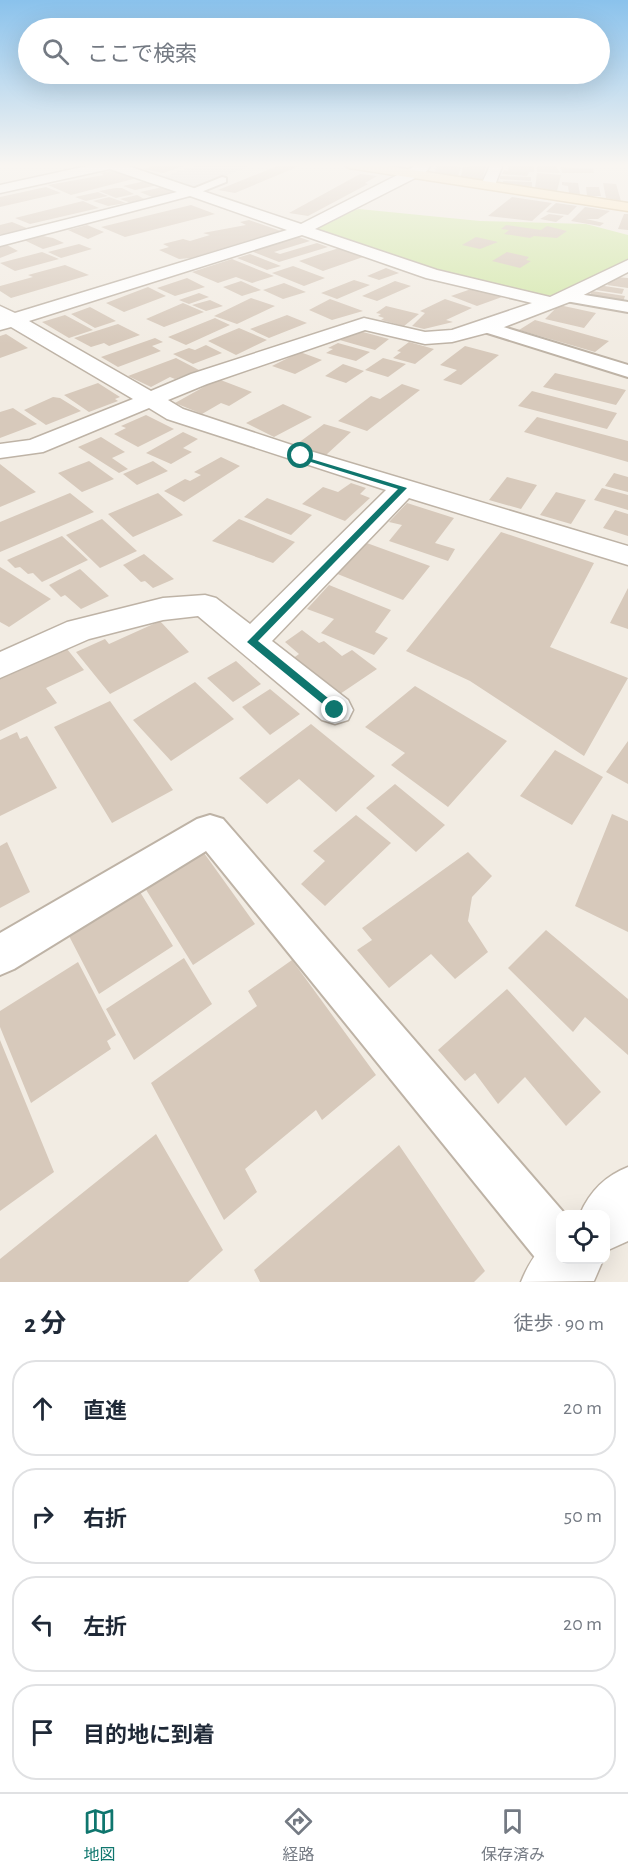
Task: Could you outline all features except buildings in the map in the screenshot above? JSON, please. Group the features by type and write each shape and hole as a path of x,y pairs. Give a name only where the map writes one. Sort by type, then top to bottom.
{"street":[{"path":"0,241 67,224"},
{"path":"284,224 432,274 558,300"},
{"path":"4,319 302,230 314,224"},
{"path":"0,452 34,447 54,440 151,398 279,351 364,324 425,338 452,336 487,327 558,300 628,265"},
{"path":"4,319 151,398 175,414 403,488 628,556"},
{"path":"252,642 403,488"},
{"path":"0,666 79,630 163,609 205,605 335,710"},
{"path":"610,1215 628,1196"}],"lane":[{"path":"558,300 628,307"},
{"path":"487,327 628,371"},
{"path":"0,955 210,830 556,1236"}],"green space":[{"path":"323,224 586,224 628,235 628,262 557,295 539,296 427,269 311,230"}],"route":[{"path":"301,456 403,488 252,642 335,710"}]}
